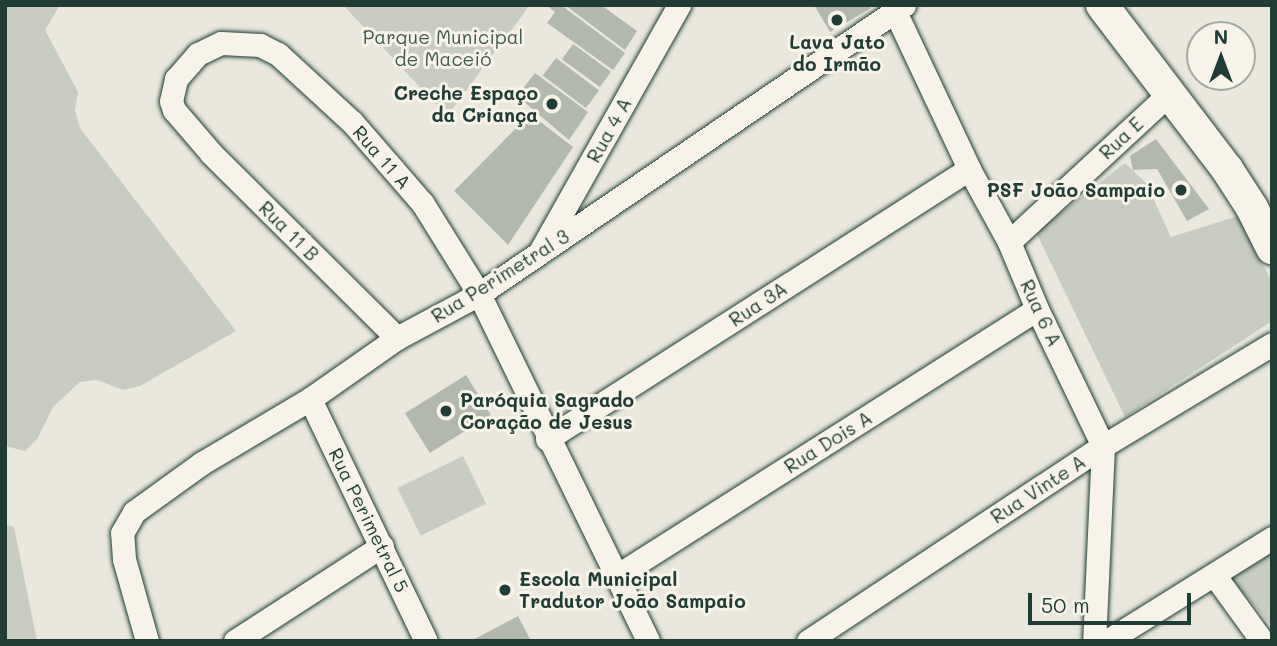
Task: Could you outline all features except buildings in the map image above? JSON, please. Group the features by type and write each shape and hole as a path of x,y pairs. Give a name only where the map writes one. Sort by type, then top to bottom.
{"street":[{"name":"Rua 4 A","path":"539,254 679,5"},
{"path":"1102,5 1171,92 1252,208 1272,248"},
{"name":"Rua Perimetral 3","path":"147,641 124,559 122,533 134,512 202,463 310,399 397,338 478,294 539,254 898,8"},
{"name":"Rua 6 A","path":"898,8 969,169 1009,242 1037,309 1103,446 1094,641"},
{"name":"Rua 11 B","path":"260,45 221,43 198,54 176,79 171,101 211,153 397,338"},
{"name":"Rua 11 A","path":"260,45 278,54 352,122 423,204 478,294 648,641"},
{"name":"Rua E","path":"1009,242 1171,92"},
{"name":"Rua 3A","path":"547,439 969,169"},
{"name":"Rua Dois A","path":"618,575 1037,309"},
{"name":"Rua Vinte A","path":"808,641 1103,446 1272,344"},
{"name":"Rua Perimetral 5","path":"310,399 426,641"},
{"path":"1107,641 1272,538"},
{"path":"235,641 382,546"},
{"path":"1215,576 1262,641"}],"green space":[{"path":"5,5 60,5 45,30 78,92 75,110 80,128 236,331 140,386 123,390 97,380 80,382 53,407 37,439 25,451 5,446"},
{"name":"Parque Municipal de Maceió","path":"343,5 530,5 447,116"},
{"path":"1125,163 1146,183 1171,237 1238,216 1272,282 1272,321 1125,417 1036,232"},
{"path":"463,456 486,504 421,536 397,488"},
{"path":"5,525 14,527 37,641 5,641"},
{"path":"1272,545 1272,626 1226,573"}],"place":[{"name":"Lava Jato do Irmão","path":"837,20"},
{"name":"Creche Espaço da Criança","path":"552,104"},
{"name":"PSF João Sampaio","path":"1181,190"},
{"name":"Paróquia Sagrado Coração de Jesus","path":"446,411"},
{"name":"Escola Municipal Tradutor João Sampaio","path":"505,590"}]}
